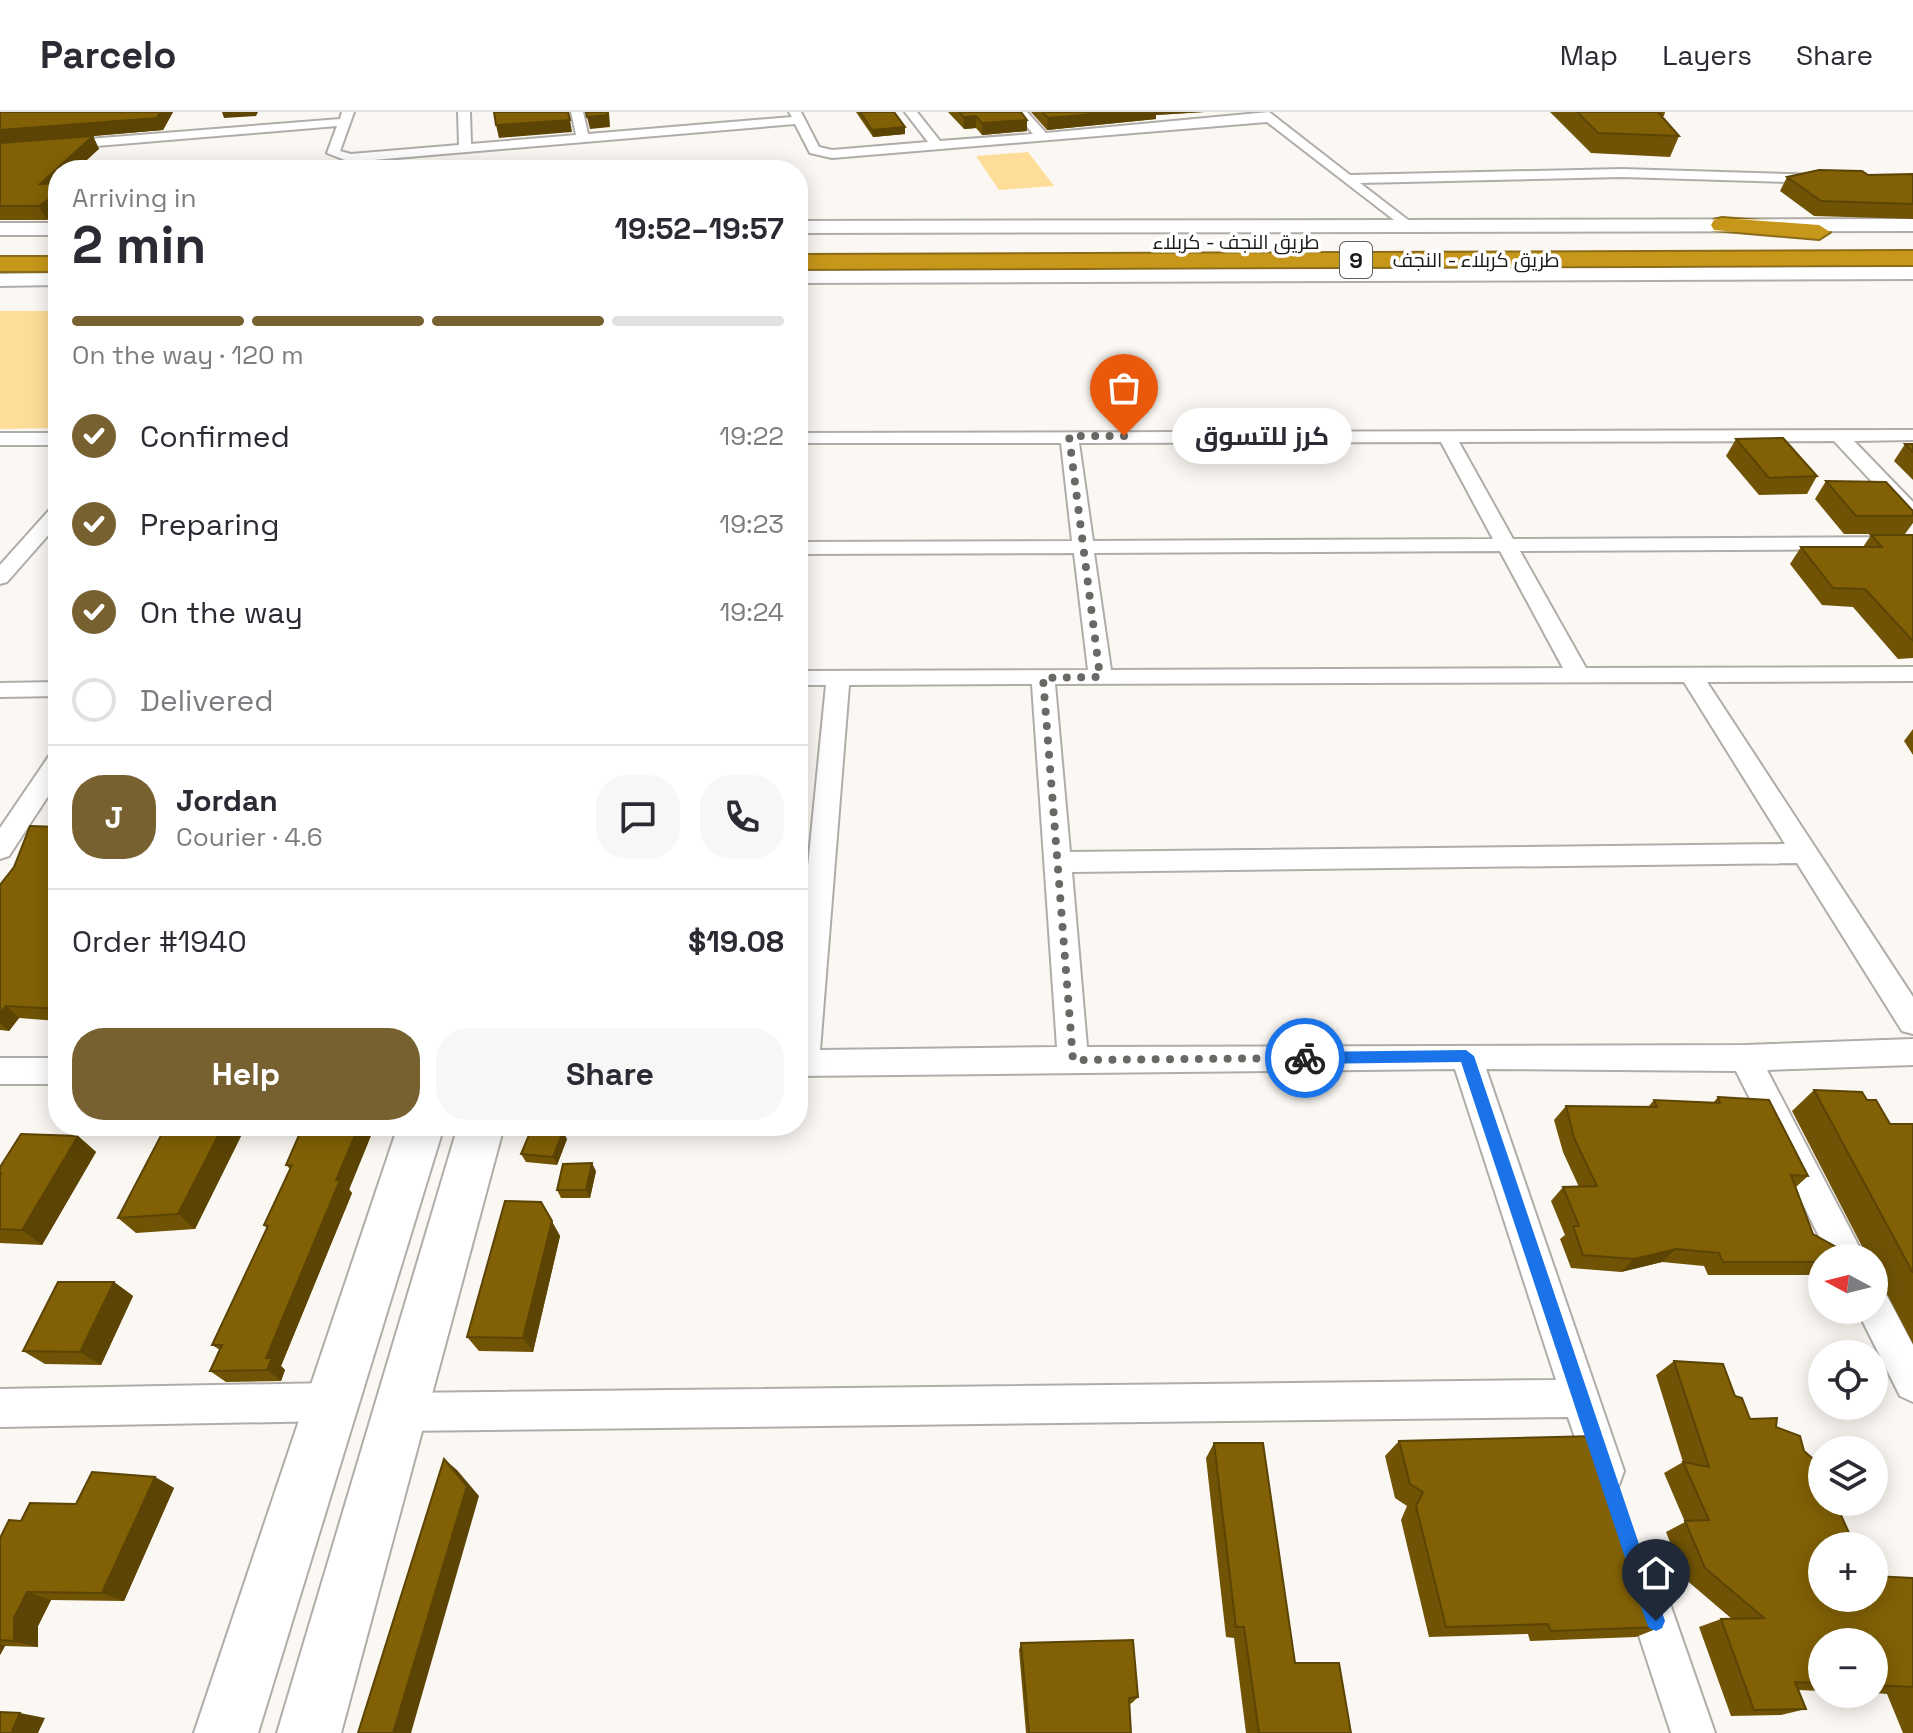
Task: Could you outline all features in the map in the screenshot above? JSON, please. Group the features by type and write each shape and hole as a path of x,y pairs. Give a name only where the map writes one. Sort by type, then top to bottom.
{"highway":[{"path":"1722,225 1913,239"},
{"name":"طريق النجف - کربلاء","path":"808,243 1913,239"},
{"path":"0,245 48,245"},
{"name":"طريق کربلاء - النجف","path":"808,262 1901,258"},
{"path":"1115,278 1403,260"},
{"path":"0,264 48,264"}],"main road":[{"path":"808,227 1913,225"},
{"path":"0,229 48,229"},
{"path":"808,277 1913,273"},
{"path":"0,280 48,279"},
{"path":"226,1733 418,1136"},
{"path":"309,1733 478,1136"}],"street":[{"path":"464,112 465,148"},
{"path":"577,112 583,138"},
{"path":"911,112 936,145"},
{"path":"1021,112 1042,136"},
{"path":"0,150 346,117 333,153 339,156 583,138 797,116 814,150 820,153 1266,115 1407,226"},
{"path":"1348,179 1622,173 1847,179"},
{"path":"1901,258 1913,264"},
{"path":"1839,435 1913,514"},
{"path":"808,438 1913,435"},
{"path":"1069,436 1100,677"},
{"path":"1447,436 1578,675"},
{"path":"0,439 48,439"},
{"path":"0,578 48,524"},
{"path":"0,541 33,541"},
{"path":"808,548 1913,543"},
{"path":"808,678 1913,674"},
{"path":"1691,675 1913,1022"},
{"path":"808,990 838,678"},
{"path":"1043,678 1073,1060"},
{"path":"0,690 48,689"},
{"path":"2,844 48,777"},
{"path":"1058,862 1805,853"},
{"path":"808,1063 1466,1056 1745,1058 1913,1052"},
{"path":"1466,1056 1615,1500"},
{"path":"1745,1058 1841,1244"},
{"path":"0,1071 48,1071"},
{"path":"1882,1324 1912,1381"},
{"path":"400,1412 1581,1398"},
{"path":"0,1408 332,1402"},
{"path":"1635,1558 1693,1733"}],"shaded area":[{"path":"1028,152 1054,186 999,190 976,156"},
{"path":"0,311 48,311 48,428 0,429"}],"building":[{"path":"0,112 160,112 157,118 0,130"},
{"path":"494,112 568,112 570,120 496,125"},
{"path":"586,112 607,112 607,115 587,117"},
{"path":"860,112 894,112 905,127 872,130"},
{"path":"959,112 1021,112 1027,120 982,123 976,116 964,117"},
{"path":"1042,112 1116,112 1048,118"},
{"path":"1577,112 1658,112 1679,136 1598,133"},
{"path":"93,136 66,160 48,160 48,177 40,184 48,184 48,200 39,206 0,206 0,143"},
{"path":"1819,170 1862,171 1868,175 1913,174 1913,204 1821,201 1787,177"},
{"path":"1783,438 1817,476 1769,478 1736,439"},
{"path":"1826,481 1886,482 1913,511 1913,516 1856,516"},
{"path":"1871,535 1913,535 1913,641 1865,589 1833,588 1801,547 1882,547"},
{"path":"30,826 48,827 48,1008 6,1006 0,1013 0,885 14,867"},
{"path":"1814,1090 1862,1092 1867,1100 1876,1100 1890,1124 1913,1124 1913,1273"},
{"path":"1718,1097 1769,1100 1808,1176 1791,1175 1813,1234 1831,1244 1808,1244 1808,1262 1723,1262 1719,1253 1676,1249 1634,1259 1583,1255 1573,1226 1579,1226 1563,1187 1597,1186 1574,1138 1566,1106 1657,1107 1654,1100 1720,1103"},
{"path":"21,1134 78,1136 22,1230 0,1229 0,1167"},
{"path":"161,1136 218,1136 178,1214 118,1218"},
{"path":"299,1136 355,1136 336,1180 340,1180 266,1358 272,1358 267,1370 210,1371 222,1345 212,1345 268,1226 264,1225 292,1165 286,1165"},
{"path":"529,1136 561,1136 553,1157 521,1154"},
{"path":"592,1163 586,1190 557,1190 563,1164"},
{"path":"505,1201 541,1202 552,1221 523,1338 467,1337"},
{"path":"58,1282 114,1282 80,1352 23,1351"},
{"path":"1674,1361 1723,1364 1735,1396 1742,1398 1750,1419 1777,1418 1776,1427 1800,1436 1808,1454 1808,1516 1841,1516 1849,1532 1808,1532 1808,1612 1888,1612 1888,1577 1913,1578 1913,1687 1888,1686 1888,1628 1808,1628 1808,1682 1795,1682 1806,1709 1754,1710 1721,1619 1764,1618 1705,1568 1685,1521 1709,1520 1683,1462 1709,1467"},
{"path":"1596,1436 1661,1627 1551,1631 1548,1624 1446,1627 1416,1506 1423,1492 1410,1484 1399,1441"},
{"path":"1214,1443 1263,1443 1295,1663 1339,1663 1351,1733 1259,1733 1244,1627 1236,1627"},
{"path":"444,1459 467,1486 393,1733 358,1733"},
{"path":"92,1472 155,1477 102,1593 27,1592 14,1618 14,1641 0,1640 0,1538 9,1520 21,1521 30,1503 76,1504"},
{"path":"1133,1640 1138,1697 1129,1698 1131,1733 1029,1733 1021,1643"},
{"path":"0,1712 20,1713 11,1733 0,1733"}],"way so far":[{"path":"1124,436 1069,436 1100,677 1043,678 1073,1060 1305,1058"}],"place":[{"name":"كرز للتسوق","path":"1124,436"}],"route":[{"path":"1305,1058 1466,1056 1656,1621"}]}
